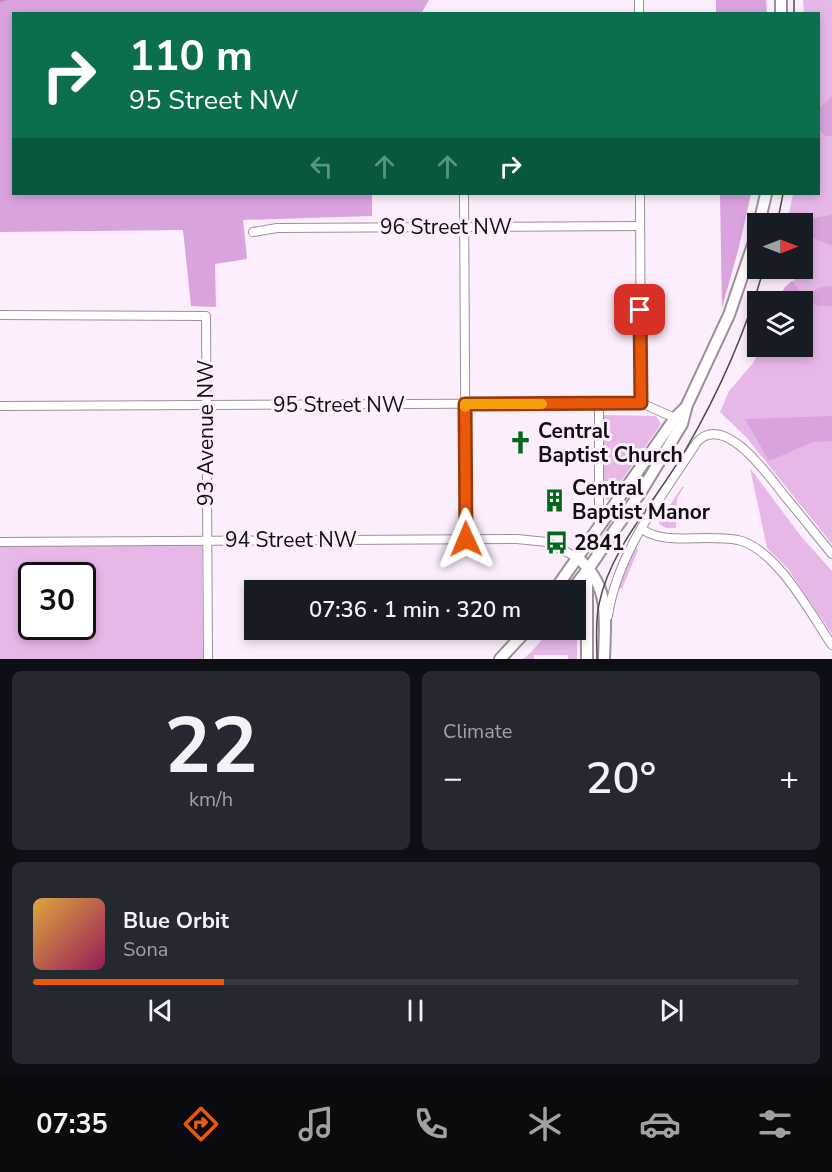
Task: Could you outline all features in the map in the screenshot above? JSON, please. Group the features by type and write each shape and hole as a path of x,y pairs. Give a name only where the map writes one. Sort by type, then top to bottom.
{"main road":[{"path":"762,213 766,195"},
{"path":"579,580 665,454 682,424 687,405 729,315 747,262"},
{"path":"562,580 675,418 687,405"},
{"path":"578,558 589,568 598,582 603,598 604,659"},
{"path":"587,659 589,568"},
{"path":"500,659 518,640"}],"street":[{"path":"464,195 466,539"},
{"path":"640,195 641,403"},
{"name":"96 Street NW","path":"253,232 277,228 640,226"},
{"name":"93 Avenue NW","path":"0,315 206,316 208,659"},
{"path":"598,528 599,403"},
{"name":"95 Street NW","path":"0,406 641,403 675,418"},
{"path":"604,640 613,591 624,561 697,442 706,435 720,434 744,448 832,554"},
{"path":"642,529 658,536 739,540 755,547 779,566 832,645"},
{"name":"94 Street NW","path":"0,542 534,540 562,548 578,558"}],"shaded area":[{"path":"0,0 429,0 422,12 12,12 12,195 372,195 372,216 243,220 247,259 215,264 216,307 191,306 183,230 0,232"},
{"path":"716,0 766,0 767,12 716,12"},
{"path":"803,0 832,0 832,544 746,437 720,412 729,391 756,357 813,357 813,291 785,291 795,279 813,279 813,213 789,213 793,195 820,195 820,12 804,12"},
{"path":"832,96 832,136 826,136 820,131 820,107"},
{"path":"720,195 751,195 739,247 722,308"},
{"path":"832,215 832,246 813,236 813,219"},
{"path":"792,281 799,291 783,291"},
{"path":"832,286 832,306 818,306 813,304 813,292 818,288"},
{"path":"604,415 656,416 661,424 608,500 604,497"},
{"path":"832,416 832,441 813,442 769,461 745,419"},
{"path":"750,468 800,535 832,571 832,634 788,569 767,548"},
{"path":"684,487 677,498 676,528 666,528 659,524 660,520"},
{"path":"202,545 203,659 0,659 0,546"},
{"path":"637,548 622,589 618,587 629,558"},
{"path":"542,640 577,640 577,659 568,659 568,655 534,655 534,659 523,659"}],"waterway":[{"path":"0,1 5,0"}],"tram line":[{"path":"794,0 794,12"},
{"path":"779,213 783,195"},
{"path":"597,659 599,604 614,562 636,524 686,449 710,406 731,361 761,279"}],"slow traffic":[{"path":"465,407 465,404 542,404"}],"place":[{"name":"Central Baptist Church","path":"520,443"},
{"name":"Central Baptist Manor","path":"554,500"},
{"name":"2841","path":"556,543"}],"route":[{"path":"466,539 465,404 641,403 640,310"}]}
